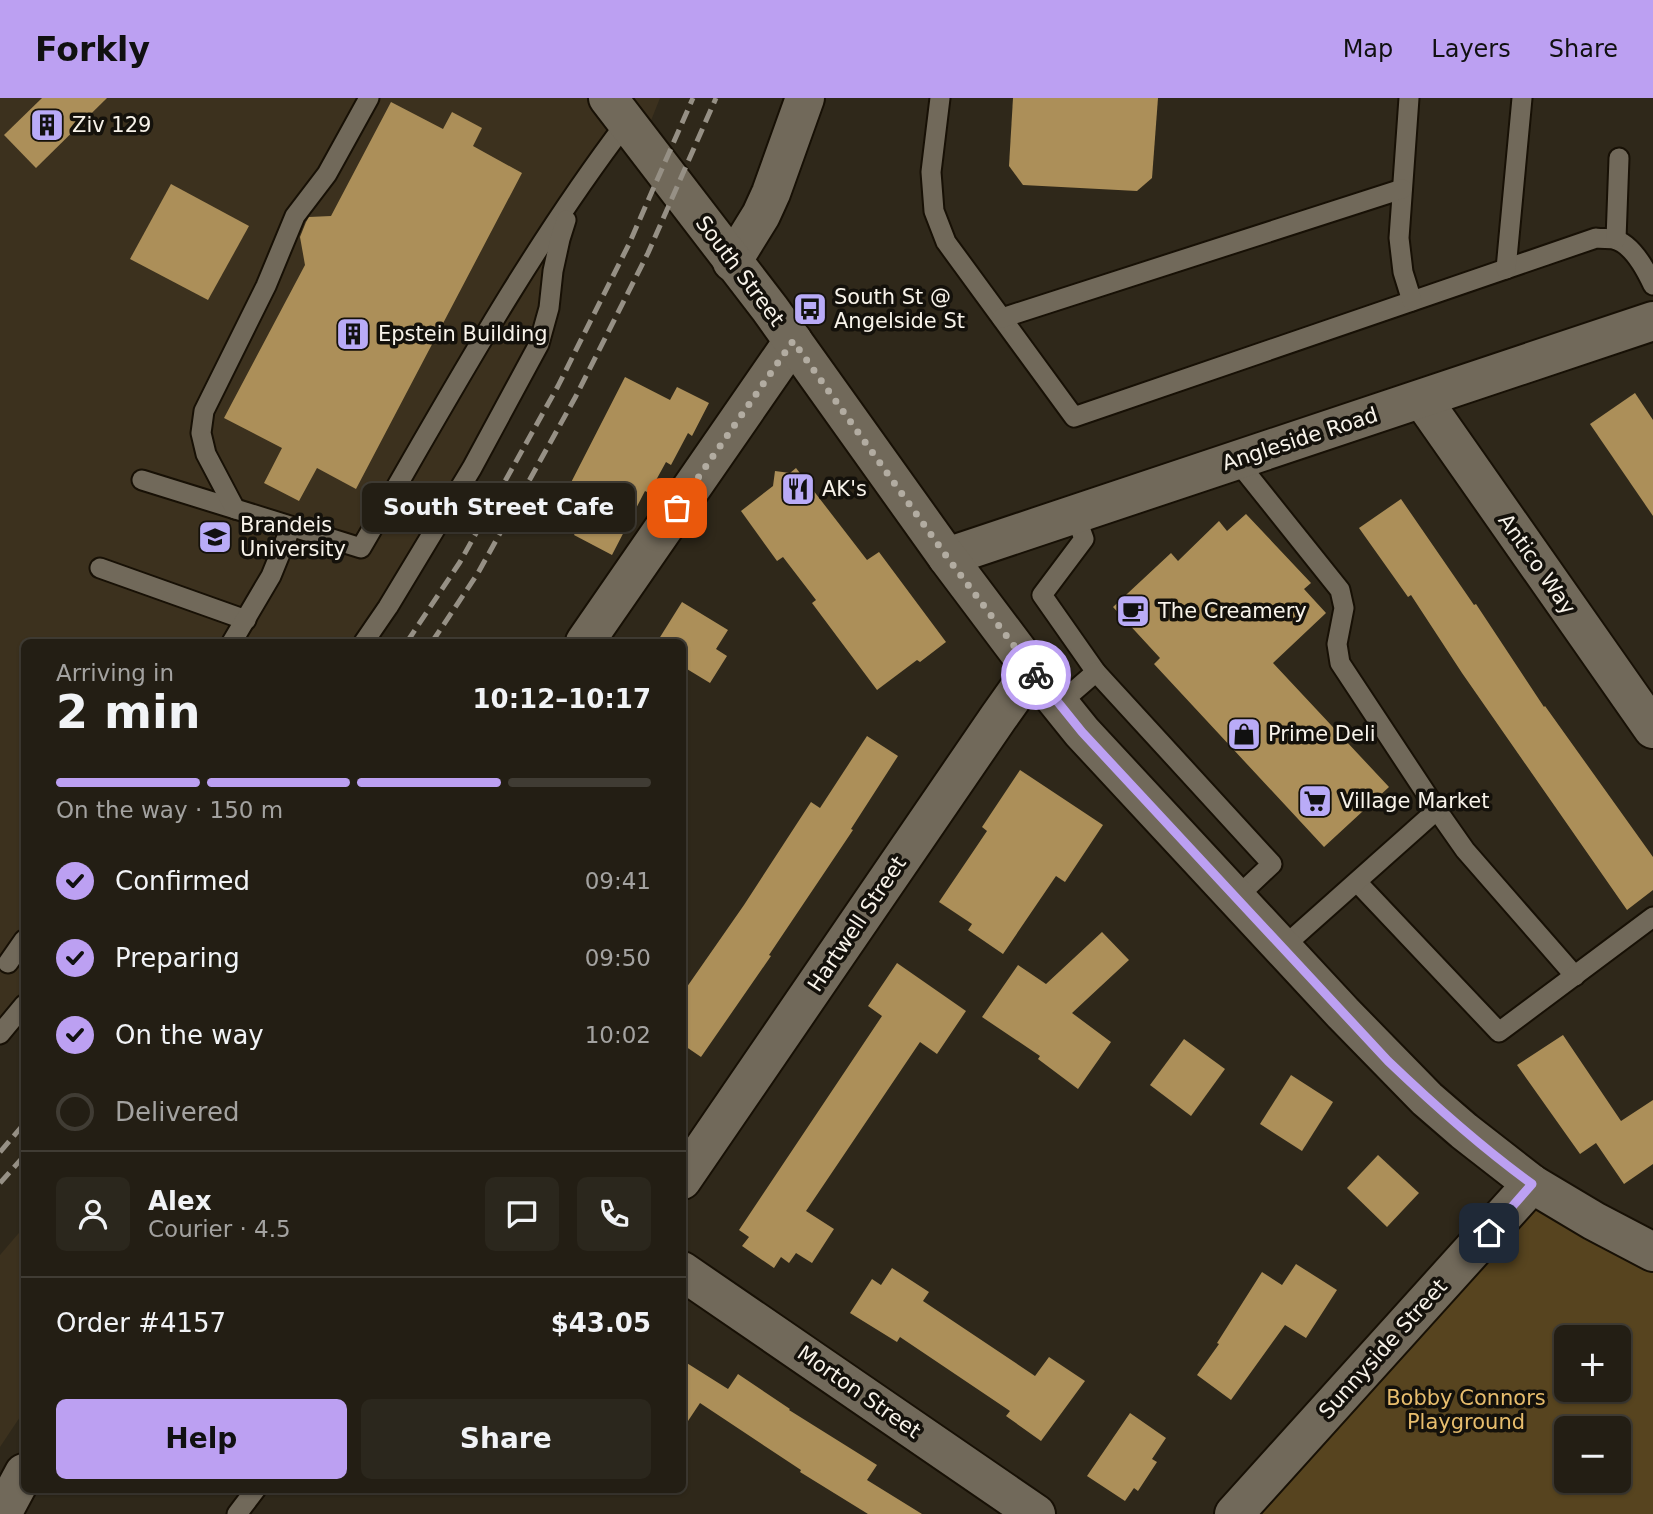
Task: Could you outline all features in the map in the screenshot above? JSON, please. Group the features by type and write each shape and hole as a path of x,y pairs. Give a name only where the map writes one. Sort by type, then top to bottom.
{"street":[{"path":"732,262 761,215 771,193 805,98"},
{"name":"South Street","path":"617,110 793,341 947,557 1082,732 1388,1061 1427,1099 1464,1132 1532,1184 1653,1252"},
{"name":"Angleside Road","path":"947,557 1653,321"},
{"path":"586,639 793,341"},
{"name":"Antico Way","path":"1422,399 1653,729"},
{"name":"Hartwell Street","path":"686,1174 1032,670"},
{"name":"Sunnyside Street","path":"1234,1514 1532,1184"},
{"name":"Morton Street","path":"686,1274 1036,1514"},
{"path":"10,1511 21,1481"}],"lane":[{"path":"235,509 206,454 201,433 204,411 267,286 295,216 327,174 369,98"},
{"path":"940,98 932,172 934,211 946,242 1074,417 1596,238 1616,239 1631,250 1653,285"},
{"path":"1409,98 1399,238 1403,272 1412,302"},
{"path":"1506,269 1521,98"},
{"path":"142,481 361,548 479,345 598,160 617,110"},
{"path":"1616,239 1619,158"},
{"path":"1002,318 1402,189"},
{"path":"366,639 472,468 539,344 549,308 559,239 572,199"},
{"path":"1236,460 1340,590 1343,608 1337,644 1340,663 1465,850 1575,976"},
{"path":"1075,514 1084,539 1042,595 1096,672 1272,864 1236,898"},
{"path":"234,639 271,576 291,527"},
{"path":"100,568 246,620"},
{"path":"1059,704 1096,672"},
{"path":"1282,948 1437,810"},
{"path":"1357,882 1499,1032 1653,917"},
{"path":"11,961 21,945"},
{"path":"0,1034 21,1009"},
{"path":"237,1514 253,1493"}],"shaded area":[{"name":"Brandeis University","path":"0,98 660,98 642,143 627,123 572,199 539,344 366,639 21,639 21,1014 0,1041"},
{"path":"21,1230 21,1416 0,1447 0,1255"}],"green space":[{"name":"Bobby Connors Playground","path":"1532,1184 1653,1252 1653,1514 1234,1514"}],"building":[{"name":"Ziv 129","path":"42,98 107,98 36,168 4,135"},
{"path":"1013,98 1158,98 1152,178 1137,191 1023,185 1009,166"},
{"name":"Epstein Building","path":"391,102 443,129 452,112 482,128 473,146 522,173 356,489 317,468 299,501 264,483 282,448 224,418 305,265 300,237 306,222 309,217 331,216"},
{"path":"171,184 249,226 208,300 130,259"},
{"path":"625,377 670,400 677,387 709,403 692,436 688,433 671,465 666,462 649,493 645,491 612,555 574,535 583,518 559,506"},
{"path":"1635,393 1653,420 1653,516 1590,424"},
{"path":"796,468 867,560 879,552 946,642 877,690 812,603 816,600 783,557 777,561 741,511 773,486 775,471 790,473"},
{"path":"1401,499 1474,605 1476,604 1544,707 1653,857 1653,890 1627,910 1411,595 1408,597 1359,528"},
{"path":"1246,514 1311,583 1304,589 1326,613 1273,663 1389,787 1324,847 1154,664 1160,658 1113,607 1171,553 1178,561 1219,521 1227,531"},
{"path":"682,602 728,630 716,649 727,656 710,683 686,668 686,639 659,639"},
{"path":"867,736 898,756 851,829 853,830 769,955 771,956 701,1057 686,1047 686,988 811,802 820,808"},
{"path":"1020,770 1103,825 1065,882 1056,876 1003,954 968,930 972,924 939,902 987,831 982,827"},
{"path":"1102,932 1129,960 1072,1013 1111,1042 1078,1089 1038,1059 1040,1056 982,1017 1018,965 1046,984"},
{"path":"897,963 966,1011 937,1054 920,1042 806,1211 834,1229 812,1263 796,1253 789,1263 781,1257 774,1268 742,1246 749,1237 739,1230 882,1016 868,1006"},
{"path":"1563,1035 1621,1121 1653,1100 1653,1164 1624,1184 1596,1143 1580,1154 1517,1065"},
{"path":"1184,1039 1225,1069 1191,1116 1150,1085"},
{"path":"1291,1075 1333,1102 1302,1151 1260,1124"},
{"path":"1378,1155 1419,1193 1387,1227 1347,1188"},
{"path":"1296,1264 1337,1290 1306,1338 1285,1325 1231,1400 1197,1375 1262,1272 1282,1285"},
{"path":"892,1268 929,1292 923,1301 1035,1376 1049,1357 1085,1381 1041,1441 1006,1416 1010,1411 900,1337 897,1342 850,1313 872,1279 881,1285"},
{"path":"686,1363 728,1389 738,1374 789,1410 877,1465 867,1480 922,1514 868,1514 800,1472 801,1470 700,1403 686,1424"},
{"path":"1130,1413 1166,1438 1152,1459 1157,1462 1138,1491 1134,1488 1125,1501 1087,1476"}],"railway":[{"path":"409,639 460,562 558,386 629,244 693,98"},
{"path":"434,639 478,573 576,396 648,253 716,98"},
{"path":"0,1152 21,1128"},
{"path":"0,1183 21,1159"}],"way so far":[{"path":"677,508 793,341 947,557 1036,675"}],"place":[{"name":"Ziv 129","path":"47,125"},
{"name":"South St @ Angelside St","path":"810,309"},
{"name":"Epstein Building","path":"353,334"},
{"name":"AK's","path":"798,489"},
{"name":"South Street Cafe","path":"677,508"},
{"name":"Brandeis University","path":"215,537"},
{"name":"The Creamery","path":"1133,611"},
{"name":"Prime Deli","path":"1244,734"},
{"name":"Village Market","path":"1315,801"}],"route":[{"path":"1036,675 1082,732 1388,1061 1464,1132 1532,1184 1489,1233"}]}
